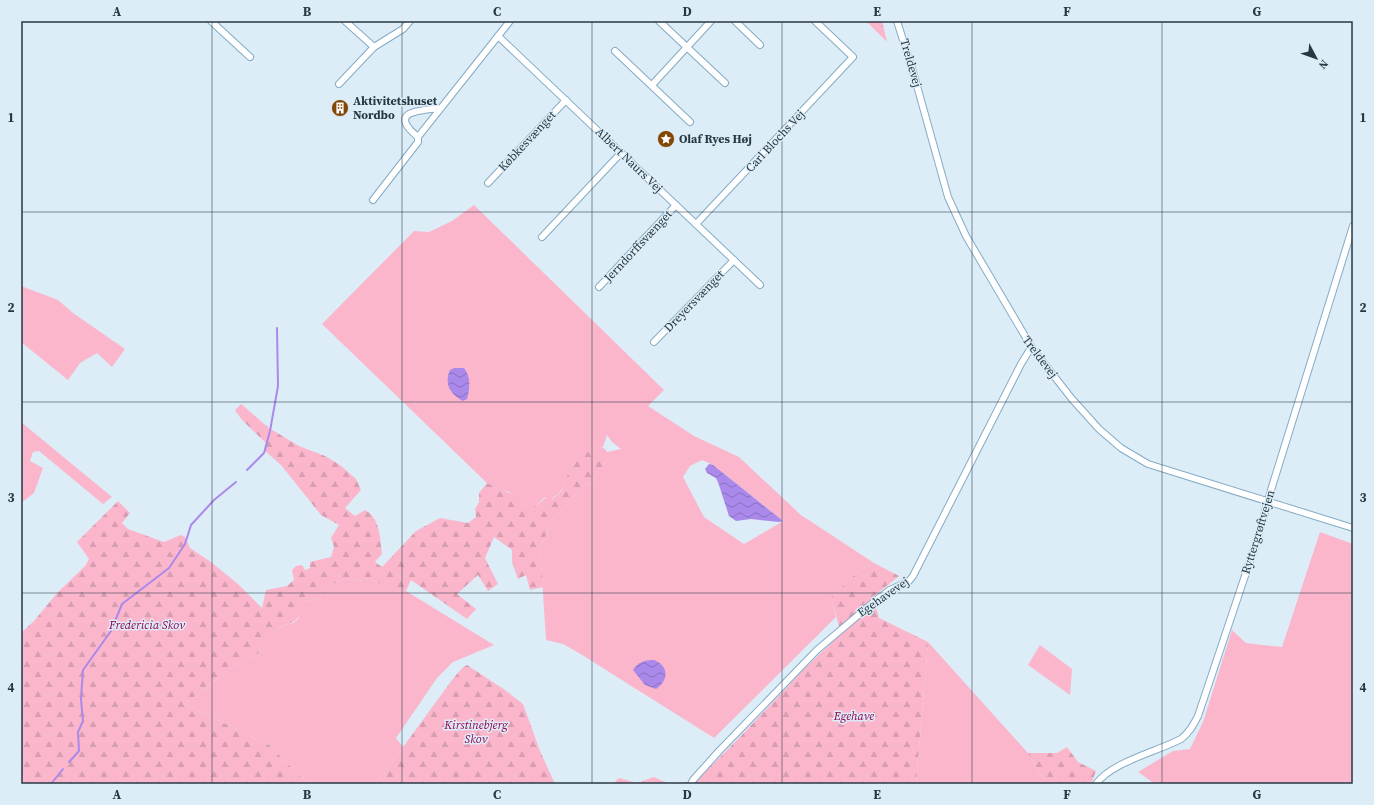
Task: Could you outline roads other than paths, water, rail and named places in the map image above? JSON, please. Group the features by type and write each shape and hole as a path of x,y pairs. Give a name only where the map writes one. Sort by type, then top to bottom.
{"street":[{"path":"211,21 250,57"},
{"path":"345,21 374,47"},
{"path":"339,84 374,47 403,29 409,21"},
{"path":"373,200 418,142 418,137 510,21"},
{"path":"659,21 725,83"},
{"path":"652,85 711,21"},
{"path":"735,21 760,45"},
{"name":"Carl Blochs Vej","path":"696,224 853,57 815,21"},
{"name":"Treldevej","path":"897,21 912,68 948,197 966,236 1032,348 1072,399 1111,441 1128,454 1148,464 1353,528"},
{"name":"Albert Naurs Vej","path":"498,36 760,285"},
{"path":"615,51 690,122"},
{"name":"Købkesvænget","path":"488,182 566,100"},
{"path":"418,137 406,126 405,120 408,114 412,112 441,108"},
{"path":"542,237 621,153"},
{"name":"Jerndorffsvænget","path":"599,287 676,205"},
{"name":"Ryttergrøftvejen","path":"1096,784 1101,777 1112,769 1181,740 1193,727 1258,537 1353,226"},
{"name":"Dreyersvænget","path":"654,342 734,260"},
{"name":"Egehavevej","path":"691,784 715,755 817,650 875,601 890,590 909,581 913,576 1021,364 1032,348"}],"water":[{"path":"454,368 464,368 468,375 468,395 467,399 463,401 458,398 449,388 448,375 450,370"},
{"path":"709,464 713,465 783,521 779,522 751,519 736,521 729,516 716,478 707,473 705,469"},
{"path":"654,660 665,669 666,673 663,682 656,689 645,685 633,670 642,662"}],"waterway":[{"path":"247,470 264,453 270,431 278,386 277,328"},
{"path":"69,762 79,751 78,732 83,721 81,699 83,670 111,631 122,604 169,568 185,544 191,525 214,500 236,482"},
{"path":"51,784 63,769"}],"place":[{"name":"Aktivitetshuset Nordbo","path":"340,108"},
{"name":"Olaf Ryes Høj","path":"666,139"}],"park label":[{"name":"Fredericia Skov","path":"147,625"},
{"name":"Egehave","path":"854,716"},
{"name":"Kirstinebjerg Skov","path":"476,732"}]}
